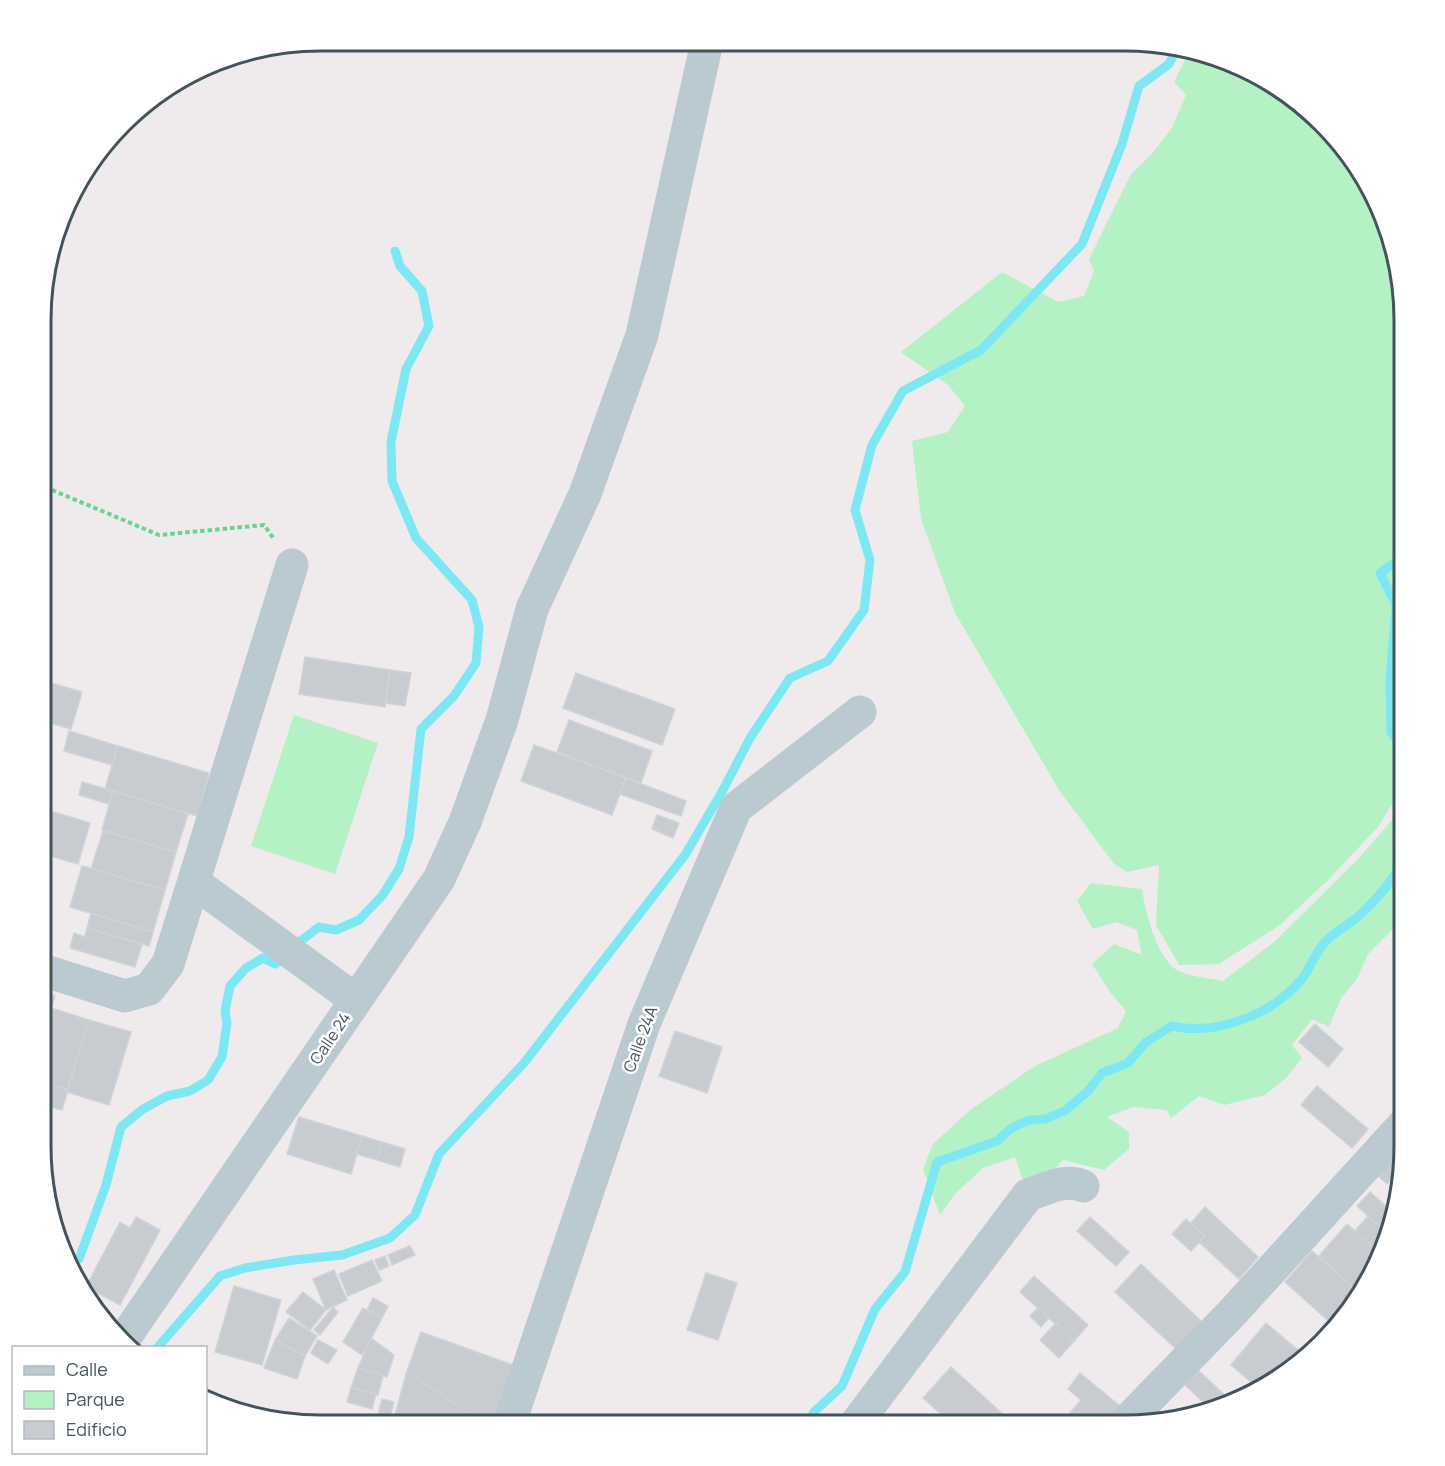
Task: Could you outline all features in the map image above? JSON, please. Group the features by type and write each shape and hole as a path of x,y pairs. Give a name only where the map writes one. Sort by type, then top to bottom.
{"street":[{"name":"Calle 24","path":"128,1334 439,879 465,822 502,720 532,609 585,494 642,335 705,51"},
{"path":"51,973 125,996 149,989 168,964 292,565"},
{"name":"Calle 24A","path":"511,1415 644,1024 736,808 860,712"},
{"path":"195,883 356,1000"},
{"path":"1133,1415 1232,1313 1394,1135"},
{"path":"865,1415 1028,1195 1060,1184 1076,1183 1083,1186"}],"path":[{"path":"51,490 159,536 264,525 292,565"}],"green space":[{"path":"1186,58 1228,71 1275,96 1303,118 1327,142 1349,170 1374,217 1389,267 1394,320 1394,800 1379,826 1327,881 1280,925 1219,964 1179,965 1156,925 1159,865 1127,872 1114,864 1059,790 955,613 921,519 912,441 948,432 965,406 948,385 901,352 1002,272 1058,302 1084,296 1094,271 1089,259 1131,174 1151,155 1172,128 1186,95 1174,82"},
{"path":"294,715 378,743 335,874 251,846"},
{"path":"1394,818 1394,928 1368,954 1357,979 1341,998 1329,1027 1312,1019 1292,1045 1302,1058 1286,1078 1265,1095 1224,1105 1199,1096 1171,1118 1167,1110 1133,1107 1107,1117 1129,1132 1129,1149 1104,1170 1063,1160 1040,1186 1025,1186 1015,1157 983,1168 955,1194 940,1215 923,1169 933,1144 970,1110 1035,1066 1118,1028 1126,1011 1110,992 1092,964 1114,944 1142,955 1137,930 1116,922 1093,929 1077,901 1091,883 1142,889 1154,936 1159,948 1173,967 1186,974 1223,981 1274,942 1360,857"}],"building":[{"path":"305,657 390,670 385,707 299,694"},
{"path":"390,670 411,673 405,706 386,703"},
{"path":"576,673 675,709 662,745 563,708"},
{"path":"51,683 82,692 71,729 51,723"},
{"path":"569,720 652,751 641,783 557,752"},
{"path":"69,731 118,746 112,765 64,751"},
{"path":"534,745 626,778 612,815 521,781"},
{"path":"118,746 209,773 197,816 105,789"},
{"path":"626,778 686,801 681,816 620,794"},
{"path":"82,782 113,791 109,804 79,795"},
{"path":"113,791 188,814 176,852 102,830"},
{"path":"51,811 90,823 78,864 51,856"},
{"path":"657,815 679,823 673,838 652,829"},
{"path":"103,831 176,852 165,890 91,869"},
{"path":"82,866 165,890 153,932 70,907"},
{"path":"91,913 153,932 149,946 87,928"},
{"path":"87,928 142,944 135,967 70,948 74,933 85,937"},
{"path":"51,995 55,996 51,1009"},
{"path":"51,1008 89,1020 68,1090 51,1085"},
{"path":"89,1020 131,1032 109,1105 67,1092"},
{"path":"1315,1024 1343,1049 1328,1067 1299,1042"},
{"path":"675,1031 722,1047 707,1093 659,1076"},
{"path":"51,1085 68,1090 62,1110 51,1107"},
{"path":"1317,1086 1368,1129 1352,1148 1301,1105"},
{"path":"299,1117 362,1136 351,1174 287,1154"},
{"path":"362,1136 382,1142 377,1160 356,1154"},
{"path":"382,1142 405,1149 400,1167 377,1160"},
{"path":"1393,1155 1392,1178 1387,1184 1376,1174"},
{"path":"1370,1192 1387,1207 1382,1228 1357,1206"},
{"path":"1205,1207 1258,1257 1239,1279 1199,1242 1205,1236 1191,1223"},
{"path":"1368,1216 1382,1228 1374,1248 1355,1231"},
{"path":"136,1217 160,1230 120,1305 93,1291 88,1283 120,1222 130,1228"},
{"path":"1090,1217 1129,1252 1116,1266 1077,1231"},
{"path":"1186,1219 1205,1236 1191,1251 1172,1234"},
{"path":"1347,1224 1374,1248 1354,1288 1319,1256"},
{"path":"410,1246 415,1255 392,1265 388,1255"},
{"path":"1312,1251 1354,1288 1329,1321 1285,1282"},
{"path":"385,1256 389,1266 379,1270 375,1260"},
{"path":"372,1260 382,1281 348,1296 339,1274"},
{"path":"1141,1264 1202,1322 1176,1349 1115,1292"},
{"path":"334,1270 347,1300 326,1310 313,1279"},
{"path":"706,1273 737,1283 718,1340 687,1330"},
{"path":"1034,1276 1088,1325 1074,1341 1020,1292"},
{"path":"234,1286 281,1300 262,1365 215,1352"},
{"path":"303,1292 326,1310 310,1330 286,1312"},
{"path":"373,1298 388,1306 382,1318 367,1310"},
{"path":"333,1307 338,1312 320,1335 314,1330"},
{"path":"363,1308 382,1318 362,1355 343,1342"},
{"path":"1038,1308 1049,1318 1041,1327 1030,1316"},
{"path":"289,1318 317,1336 305,1356 275,1340"},
{"path":"1056,1323 1074,1341 1059,1358 1040,1340"},
{"path":"1266,1323 1299,1351 1275,1370 1252,1383 1231,1365"},
{"path":"421,1332 513,1365 496,1415 469,1415 407,1371"},
{"path":"371,1338 394,1355 387,1377 358,1368"},
{"path":"275,1340 305,1356 297,1379 264,1368"},
{"path":"318,1340 337,1350 328,1364 311,1353"},
{"path":"951,1367 1004,1415 942,1415 923,1398"},
{"path":"358,1368 383,1375 378,1395 351,1388"},
{"path":"407,1371 467,1413 466,1415 395,1415"},
{"path":"1199,1371 1226,1396 1205,1403 1185,1385"},
{"path":"1080,1373 1120,1406 1113,1415 1068,1415 1081,1400 1068,1389"},
{"path":"351,1388 376,1394 372,1409 347,1402"},
{"path":"382,1399 394,1402 391,1415 378,1415"}],"waterway":[{"path":"159,1346 220,1276 245,1268 342,1255 390,1238 415,1215 439,1154 524,1063 685,855 750,738 790,678 828,661 864,610 870,560 855,510 872,445 903,391 981,350 1082,244 1122,144 1139,86 1169,64 1173,55"},
{"path":"79,1259 106,1185 121,1127 143,1109 167,1096 190,1091 208,1080 222,1057 227,1023 225,1011 230,986 246,968 263,958 275,964 287,958 298,943 319,927 336,930 359,920 382,896 399,869 409,837 421,729 454,696 476,663 479,627 472,600 416,538 392,481 391,442 406,369 429,326 422,291 400,266 395,251"},
{"path":"1394,563 1380,573 1394,601"},
{"path":"1394,630 1390,680 1391,732 1394,736"},
{"path":"812,1415 842,1386 875,1309 905,1272 937,1162 997,1141 1010,1129 1029,1120 1046,1119 1066,1110 1088,1091 1102,1073 1128,1063 1146,1042 1172,1026 1206,1028 1242,1020 1259,1013 1289,992 1301,980 1326,941 1358,917 1394,875"}]}
